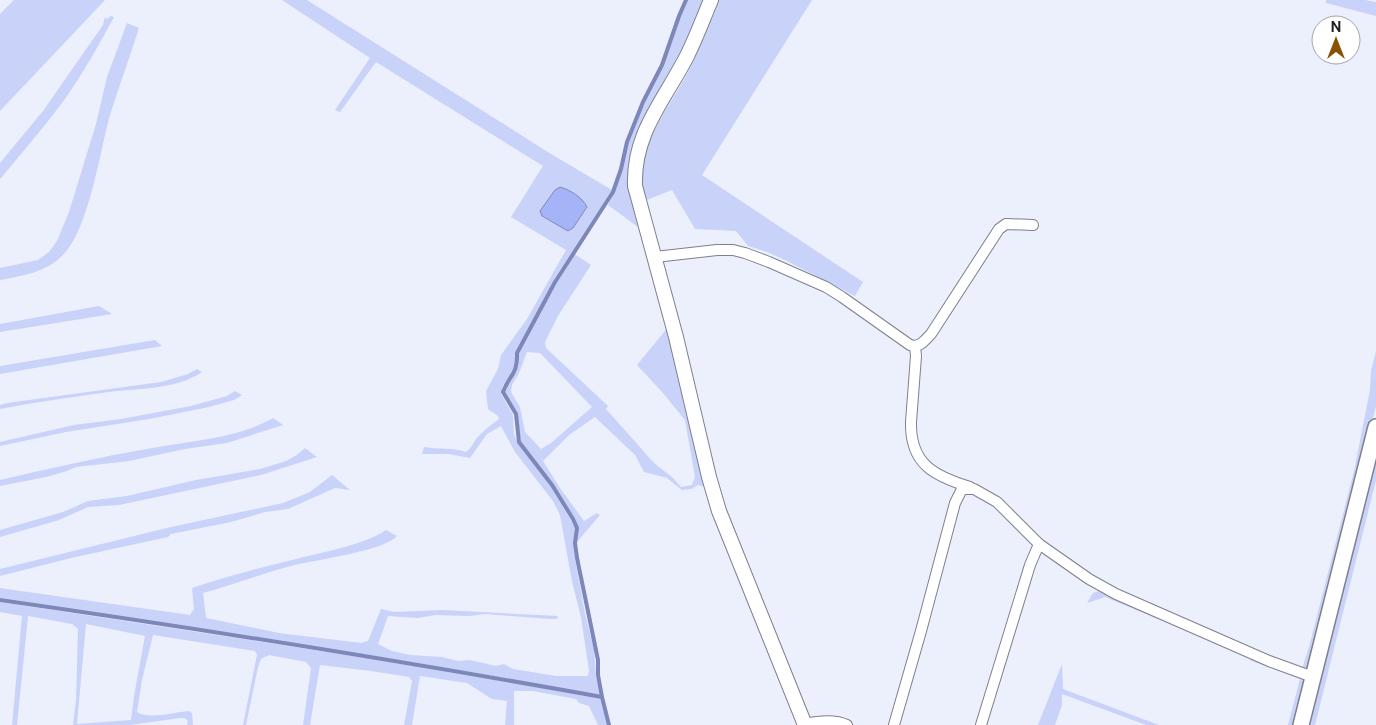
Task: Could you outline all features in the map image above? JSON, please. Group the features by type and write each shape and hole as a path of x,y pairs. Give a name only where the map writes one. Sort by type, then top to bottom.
{"main road":[{"path":"1301,725 1376,427"}],"street":[{"path":"711,0 688,55 650,120 637,152 635,168 636,191 655,257 719,511 805,724 820,721 840,722 847,725"},
{"path":"655,257 717,250 733,250 745,253 826,287 842,296 910,345 915,346 922,344 931,334 999,229 1006,224 1033,225"},
{"path":"915,346 916,356 910,432 917,455 922,464 948,481 974,488 997,502 1039,544 1089,579 1116,594 1269,661 1313,677"},
{"path":"894,725 955,503 962,488 974,488"},
{"path":"981,725 1030,565 1039,544"}],"shaded area":[{"path":"14,0 105,0 0,111 0,14"},
{"path":"282,0 307,0 551,154 612,190 556,276 515,353 516,368 503,385 501,394 513,415 514,434 517,441 549,484 575,527 575,559 585,614 594,649 596,676 600,695 425,664 0,598 0,588 190,615 194,609 192,588 254,569 354,544 386,530 397,536 390,541 364,551 291,566 203,593 206,618 279,633 361,643 368,641 381,609 394,612 442,610 558,616 557,619 550,619 486,614 469,616 435,615 418,618 388,616 378,644 392,651 410,655 442,657 458,661 470,660 496,666 504,664 513,669 556,676 588,676 589,671 581,617 572,581 560,515 553,501 515,452 501,426 487,434 470,458 449,454 422,454 424,447 466,452 487,428 499,419 498,416 488,409 486,391 498,369 501,355 527,319 566,250 511,217 543,166 376,62 340,112 335,110 370,58","holes":["585,203 587,208 573,228 542,217"]},
{"path":"688,0 707,0 636,150 646,233 608,205 618,182 628,143 663,65"},
{"path":"719,0 812,0 702,175 863,282 855,296 787,261 748,246 736,231 695,229 672,190 644,201 641,183 642,166 646,150 661,119 687,74"},
{"path":"1326,0 1365,0 1376,2 1376,16 1326,3"},
{"path":"111,16 114,17 103,38 65,99 0,179 0,163 43,111 103,25 105,17 107,19"},
{"path":"127,23 139,28 110,115 87,209 80,227 63,255 50,266 17,277 0,280 0,268 38,260 49,252 57,241 69,212 96,124 107,77"},
{"path":"573,253 591,265 558,316 545,342 546,348 608,406 606,409 655,464 672,477 681,487 692,485 695,477 685,420 637,365 669,326 709,488 698,485 691,489 682,490 667,478 644,472 635,455 595,417 569,435 543,461 584,521 597,513 600,515 576,543 578,528 574,518 553,484 521,442 517,414 504,392 507,384 516,373 519,363 518,353","holes":["527,352 540,353 592,407 551,443 541,449 525,432 520,407 511,392 512,385"]},
{"path":"99,306 112,314 0,332 0,324"},
{"path":"155,340 162,346 0,374 0,366"},
{"path":"1376,351 1376,406 1307,672 1302,669 1354,471"},
{"path":"197,369 202,372 192,378 169,385 109,392 0,409 0,405 7,403 161,382 188,374"},
{"path":"235,391 242,395 234,400 209,407 66,432 0,446 0,442 74,425 121,419 191,406 227,396"},
{"path":"273,418 283,425 227,443 185,449 129,461 76,467 46,477 0,486 0,480 57,467 230,435"},
{"path":"305,448 317,457 261,475 119,505 88,507 59,520 0,537 0,530 63,512 88,501 127,496 196,480 260,469 286,461"},
{"path":"1376,456 1376,480 1315,725 1306,725"},
{"path":"332,475 350,490 335,488 288,509 265,512 231,522 171,534 168,537 0,576 0,569 171,527 283,503 310,492"},
{"path":"1099,591 1310,680 1298,725 1288,725 1300,679 1252,661 1244,655 1105,597 1087,603 1093,593"},
{"path":"0,602 439,669 602,699 608,725 598,725 589,706 579,703 576,699 533,691 514,691 514,725 505,725 507,701 492,699 467,683 420,676 412,725 404,725 412,681 409,677 320,665 310,725 303,725 311,668 306,662 269,655 261,659 258,667 246,725 243,725 257,655 255,651 153,635 142,680 137,712 155,715 189,711 192,713 193,725 187,725 188,721 185,718 180,718 130,725 73,725 76,700 78,629 72,624 28,616 17,725 12,725 22,616 0,612","holes":["86,624 145,636 131,720 77,724"]},
{"path":"1062,664 1063,689 1159,725 1146,725 1062,694 1062,705 1055,725 1038,725"}],"water":[{"path":"560,187 575,194 587,207 573,228 568,231 542,216 540,211 555,190"}],"waterway":[{"path":"602,697 598,675 598,660 577,558 575,543 577,528 552,485 519,442 516,414 503,392 515,371 517,353 555,282 613,192 621,169 627,142 643,102 662,65 686,0"},
{"path":"0,600 301,646 602,697 609,725"}]}
